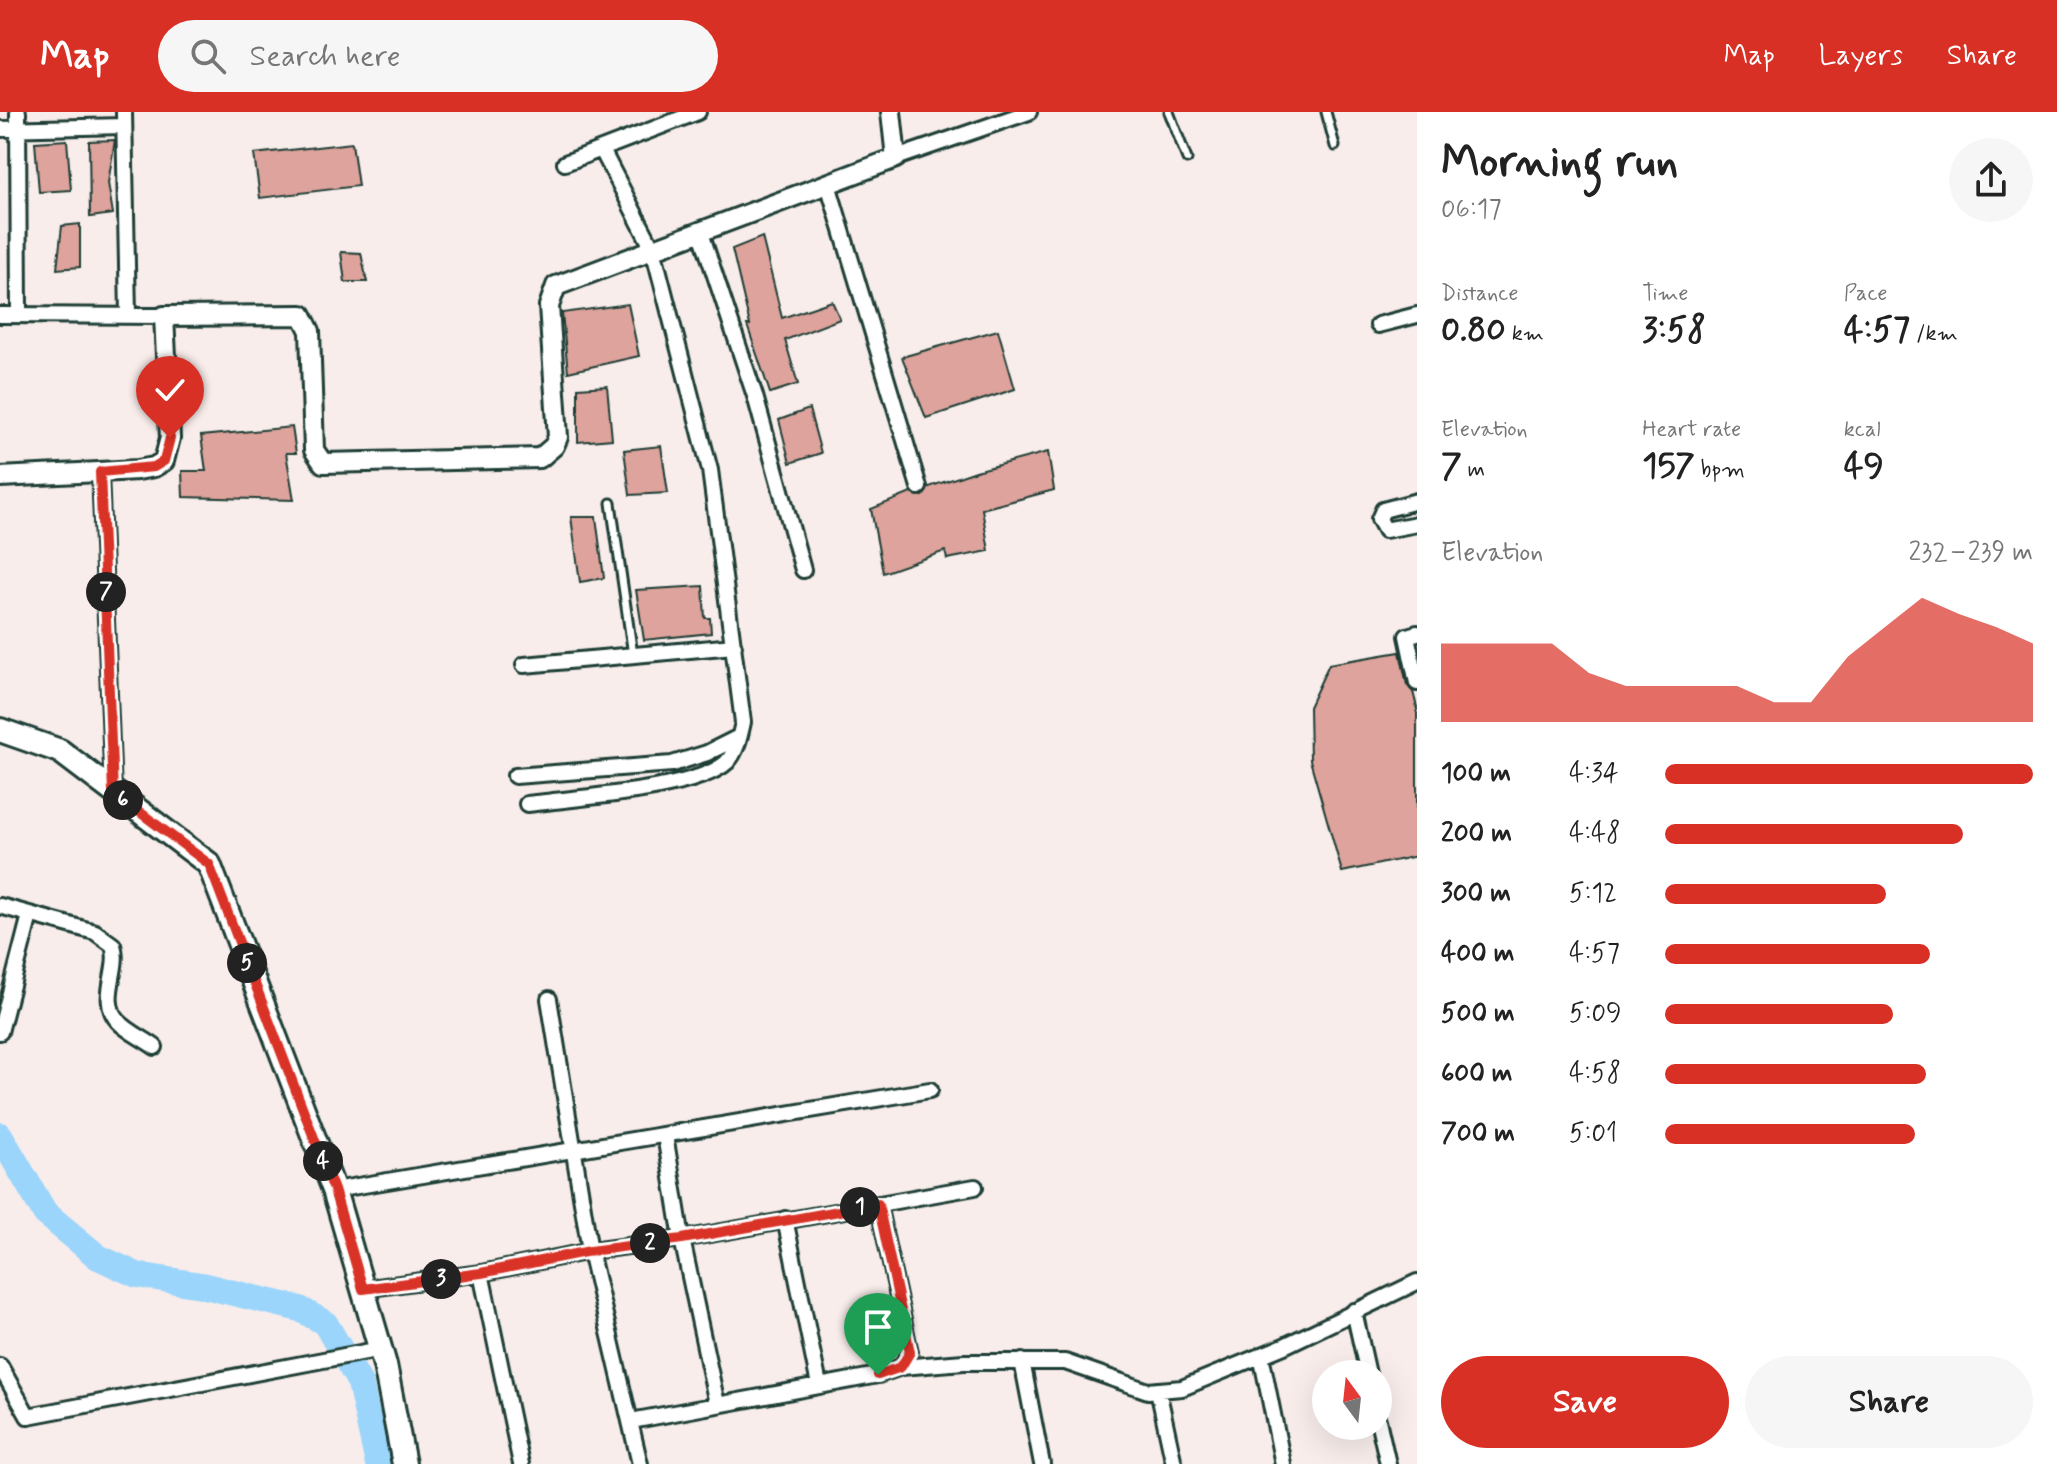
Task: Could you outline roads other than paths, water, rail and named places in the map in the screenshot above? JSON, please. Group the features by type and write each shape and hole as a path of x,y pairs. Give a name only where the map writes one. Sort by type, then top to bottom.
{"main road":[{"path":"0,730 60,751 209,864 334,1190 381,1349 404,1464"}],"street":[{"path":"18,112 19,315"},
{"path":"565,163 698,112"},
{"path":"891,112 896,158"},
{"path":"0,315 302,315 310,331 314,450 323,463 530,459 547,453 558,437 549,306 556,286 1000,117 1029,112"},
{"path":"0,129 124,119 128,315"},
{"path":"527,804 653,789 712,772 734,753 744,708 710,470 653,249 602,150"},
{"path":"828,184 919,487"},
{"path":"700,230 755,396 803,570"},
{"path":"1378,325 1417,315"},
{"path":"0,477 154,467 164,461 170,438 164,316"},
{"path":"100,472 113,792"},
{"path":"1417,501 1383,510 1379,524 1385,530 1417,524"},
{"path":"1417,633 1407,636 1417,683"},
{"path":"524,665 734,646"},
{"path":"515,776 672,764 707,753 739,737"},
{"path":"0,906 95,932 113,945 116,958 109,993 112,1012 118,1021 155,1047"},
{"path":"0,1032 30,915"},
{"path":"549,999 590,1251 640,1464"},
{"path":"334,1190 930,1090"},
{"path":"665,1135 682,1239 717,1404"},
{"path":"363,1289 481,1273 590,1251 682,1239 975,1187"},
{"path":"878,1204 910,1352 901,1367"},
{"path":"785,1219 819,1385"},
{"path":"481,1273 521,1464"},
{"path":"631,1421 878,1375 901,1367 1065,1362 1148,1391 1182,1388 1261,1355 1417,1282"},
{"path":"1354,1311 1365,1360"},
{"path":"0,1366 28,1416 381,1349"},
{"path":"1261,1355 1283,1464"},
{"path":"1022,1361 1042,1464"},
{"path":"1158,1390 1174,1464"},
{"path":"1383,1440 1388,1464"}],"lane":[{"path":"1169,112 1187,159"},
{"path":"1326,112 1335,146"},
{"path":"611,503 634,655"}],"waterway":[{"path":"0,1135 45,1213 98,1257 137,1275 201,1285 300,1309 325,1323 360,1383 378,1464"}]}
